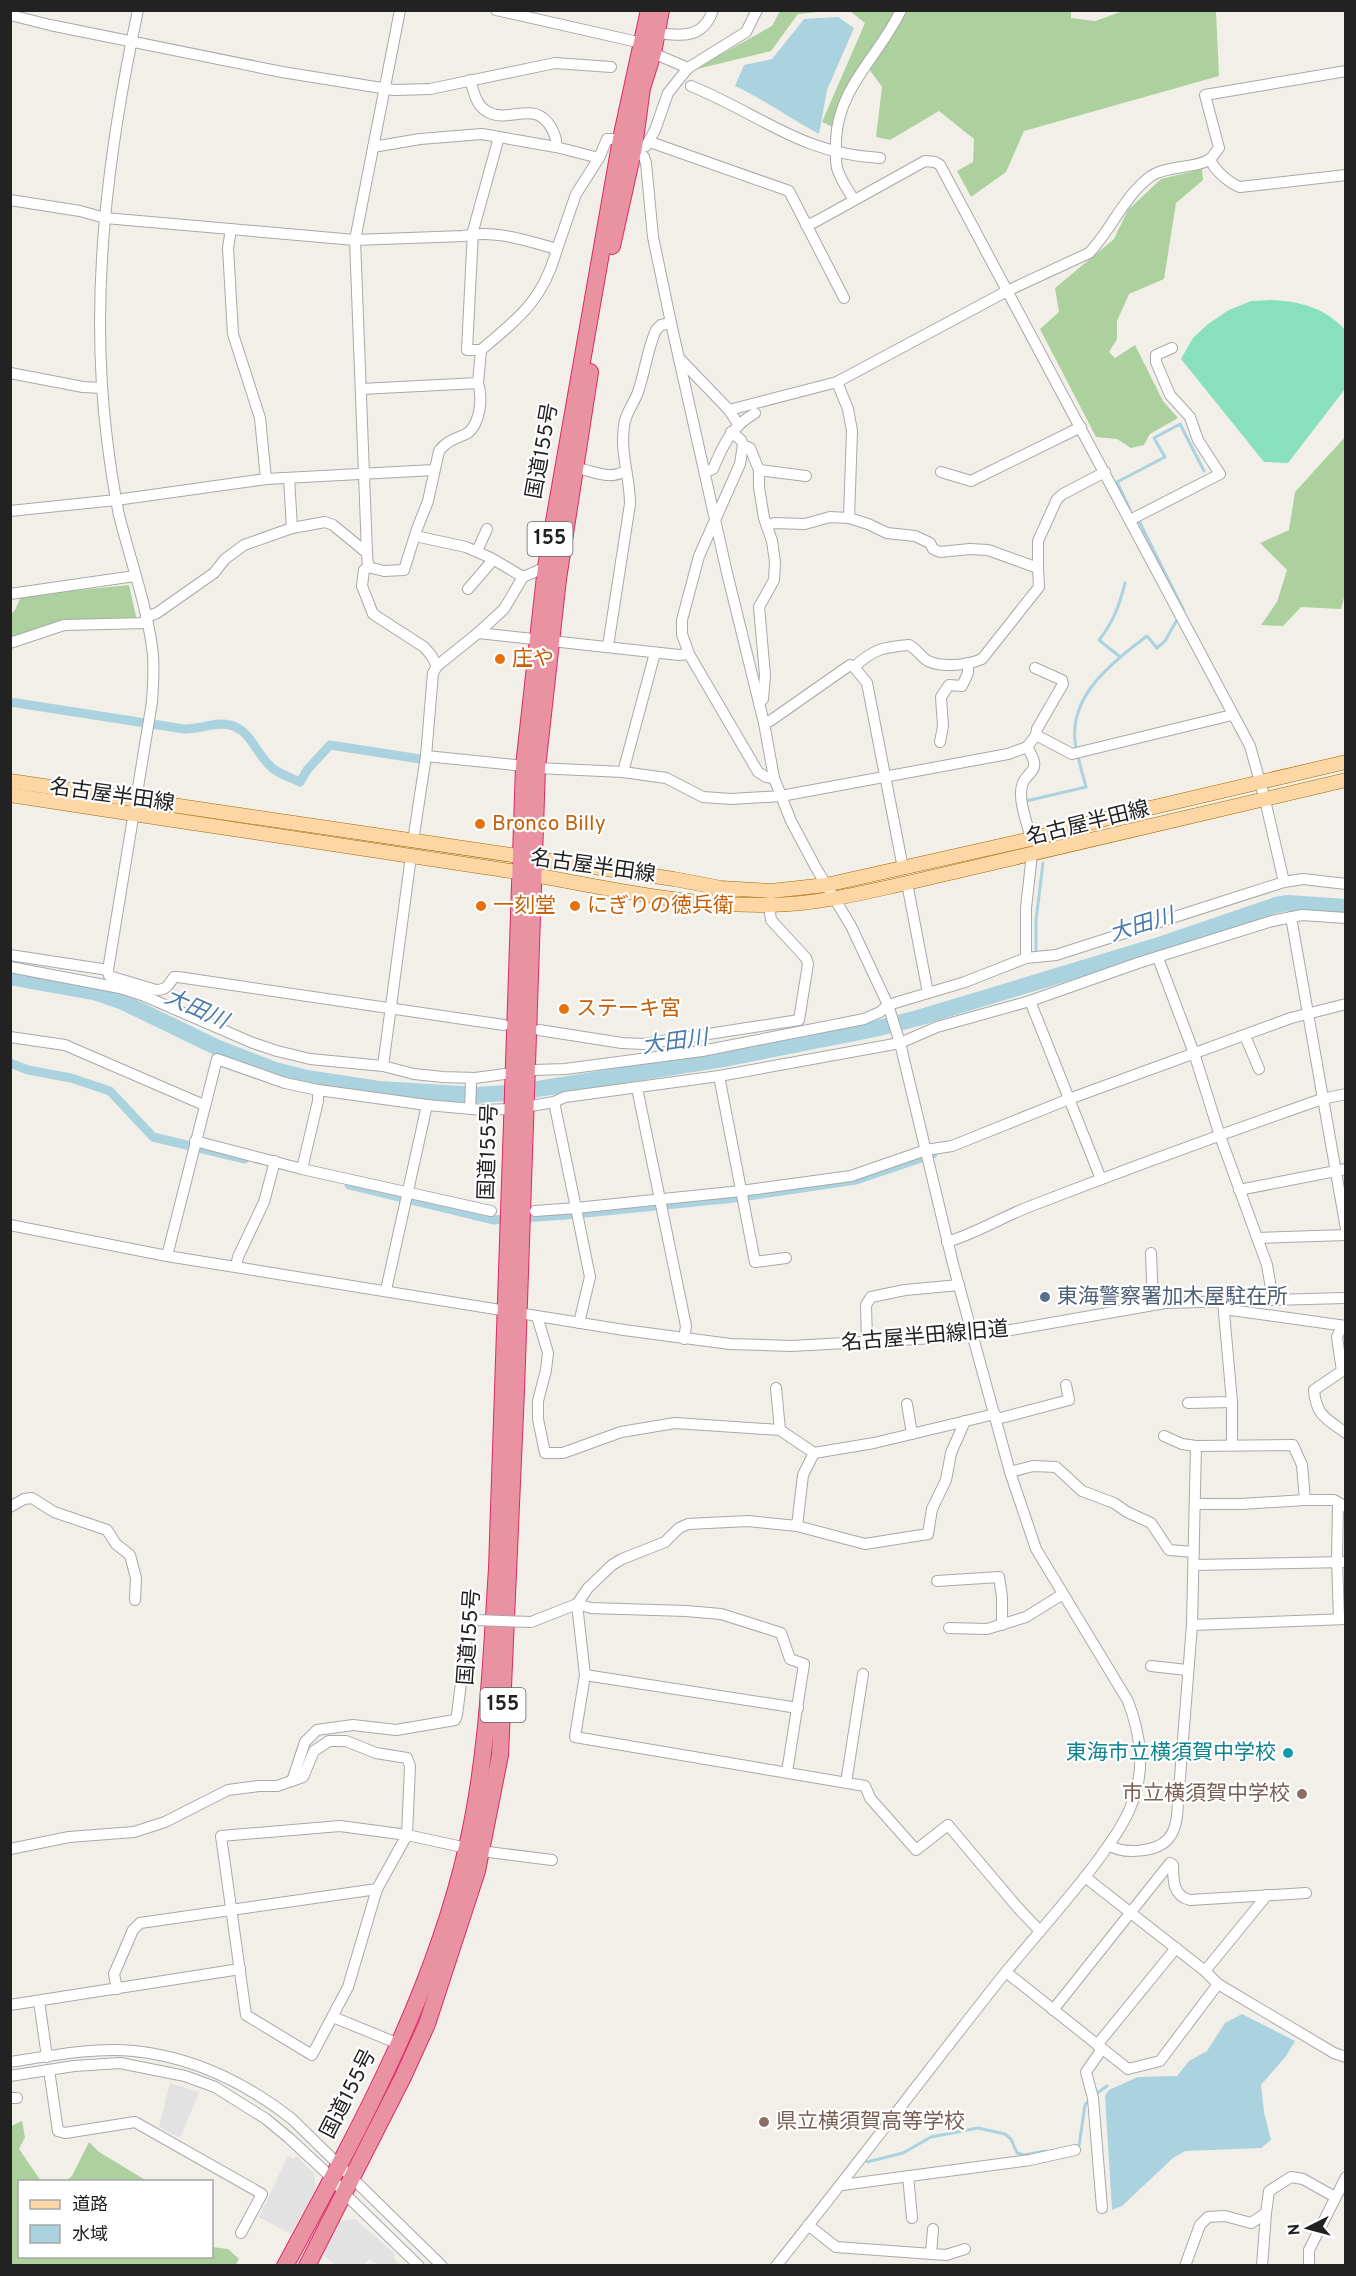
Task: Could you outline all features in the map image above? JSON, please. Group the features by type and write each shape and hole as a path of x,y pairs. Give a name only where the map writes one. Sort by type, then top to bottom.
{"highway":[{"name":"国道155号","path":"544,639 546,567 636,145 649,10"},
{"name":"国道155号","path":"647,49 657,33 661,10"},
{"name":"国道155号","path":"307,2265 403,2077 427,2024 477,1871 474,1849 491,1672 522,1107 520,1073 530,767 544,639 575,468 605,277 636,145"},
{"name":"国道155号","path":"285,2265 336,2171 399,2044 474,1849"}],"main road":[{"name":"名古屋半田線","path":"10,781 134,807 411,856 674,879 721,888 771,891 826,885 903,868 1346,762"},
{"name":"名古屋半田線","path":"10,795 134,807 413,841 680,898 725,904 769,905 835,898 907,883 1346,780"}],"street":[{"path":"138,10 108,183 99,305 102,388 116,500 147,620 153,648 154,672 152,702 108,970 109,976 156,990 168,987 174,977 178,976 504,1025"},
{"path":"368,567 355,240 400,10"},
{"path":"496,10 647,49 688,68"},
{"path":"657,33 685,36 705,26 713,10"},
{"path":"636,145 668,93 688,68 746,32 757,10"},
{"path":"854,201 837,170 838,123 849,90 867,61 893,27 901,10"},
{"path":"10,15 282,72 408,90 430,89 555,63 611,67"},
{"path":"729,410 837,382 1007,291 1089,253 1124,204 1144,182 1156,173 1210,159 1219,148 1205,95 1346,70"},
{"path":"470,80 482,108 498,116 529,112 540,116 549,125 556,138 556,147"},
{"path":"691,86 739,108 792,137 836,152 880,158"},
{"path":"373,147 420,139 482,135 556,147 599,158"},
{"path":"500,137 473,234 467,350 481,350 509,328 529,307 548,277 576,194 608,139 636,145 789,192 844,298"},
{"path":"636,145 646,164 653,237 764,723 774,778 802,842 835,898 868,961 890,1010 947,1242 1010,1472 1036,1549 1128,1701 1139,1739 1141,1769 1138,1789 1122,1825 1109,1845 1006,1972 842,2185 778,2262 791,2265"},
{"path":"1210,159 1212,165 1234,185 1240,187 1346,175"},
{"path":"806,225 925,161 940,165 1250,746 1284,882"},
{"path":"10,200 80,211 105,218 355,240 473,234 508,236 558,249"},
{"path":"231,229 228,248 233,334 260,418 266,479"},
{"path":"608,646 630,504 630,486 625,471 624,425 637,395 656,330 661,325 671,323"},
{"path":"1130,520 1220,474 1198,440 1190,417 1170,395 1156,363 1156,355 1172,348"},
{"path":"368,567 384,571 404,570 430,495 436,459 443,445 472,430 479,407 478,383 481,350"},
{"path":"679,358 729,410 734,428 743,445 740,464 699,556 682,620 682,634 688,654 758,772 766,777 774,778"},
{"path":"10,372 83,387 102,388"},
{"path":"837,382 848,409 852,431 849,518"},
{"path":"361,389 478,383"},
{"path":"705,472 712,469 721,448 734,428 754,413"},
{"path":"613,435 624,425"},
{"path":"941,472 971,481 1081,427"},
{"path":"743,445 750,448 759,470 759,487 764,518 772,541 775,571 774,580 759,607 765,675 763,699 759,703"},
{"path":"575,468 606,476 618,475 625,471"},
{"path":"10,511 116,500 266,479 434,470"},
{"path":"759,470 806,476"},
{"path":"854,667 868,654 883,647 909,645 931,662 968,663 982,659 1039,587 1038,541 1057,500 1105,472"},
{"path":"289,478 292,528"},
{"path":"767,526 774,523 805,524 830,518 849,518 887,533 915,536 930,543 933,549 940,552 988,550 1038,568"},
{"path":"10,643 64,625 147,620 214,573 225,559 244,545 292,528 325,522 333,525 367,553"},
{"path":"477,551 488,529"},
{"path":"415,536 477,551 523,578"},
{"path":"468,589 493,560"},
{"path":"368,567 364,570 362,583 373,614 424,647 437,666"},
{"path":"413,841 426,756 433,673 437,666 504,609 523,578 546,567"},
{"path":"10,594 135,576"},
{"path":"478,633 655,653 688,654"},
{"path":"623,772 655,653"},
{"path":"940,742 943,726 941,697 949,685 962,686 968,673 968,663"},
{"path":"764,723 850,665 854,667 867,683 903,868"},
{"path":"426,756 530,767 623,772 666,778 696,794 716,799 781,796 1008,754 1027,747 1036,735 1037,729 1063,684 1059,677 1035,668"},
{"path":"1036,735 1072,754 1232,715"},
{"path":"1027,747 1036,764 1020,794 1032,838"},
{"path":"1026,958 1026,908 1032,854"},
{"path":"383,1066 411,856"},
{"path":"10,967 80,980 142,995 253,1043 310,1059 383,1066 414,1074 475,1078 702,1051 864,1019 1026,958 1056,955 1284,882 1303,879 1346,884"},
{"path":"907,883 928,993"},
{"path":"538,1030 621,1043 644,1044 799,1020 808,964 806,958 771,920 769,905"},
{"path":"1291,916 1322,1099 1340,1170 1346,1229"},
{"path":"167,1256 217,1059 285,1083 318,1090 427,1105 470,1108 522,1107 554,1102 565,1097 719,1076 899,1040 1030,1001 1127,967 1291,916 1346,918"},
{"path":"10,955 108,970"},
{"path":"1158,958 1194,1053 1220,1137 1267,1265 1273,1300"},
{"path":"1030,1001 1101,1179"},
{"path":"535,1210 741,1191 851,1176 926,1150 952,1146 1069,1099 1194,1053 1308,1013 1346,1004"},
{"path":"1245,1036 1259,1069"},
{"path":"10,1037 64,1046 204,1105"},
{"path":"719,1076 755,1262 786,1258"},
{"path":"470,1108 471,1083"},
{"path":"637,1088 658,1199 686,1326 684,1339"},
{"path":"302,1168 318,1101 318,1090"},
{"path":"947,1242 970,1235 1011,1213 1101,1179 1322,1099 1346,1094"},
{"path":"554,1102 590,1277 579,1323"},
{"path":"386,1290 427,1105"},
{"path":"195,1142 491,1211"},
{"path":"236,1266 264,1202 275,1161"},
{"path":"1239,1190 1340,1170"},
{"name":"名古屋半田線旧道","path":"10,1225 167,1256 579,1323 684,1339 760,1346 867,1342 972,1334 1031,1327 1153,1304 1224,1305 1273,1300 1346,1298"},
{"path":"1257,1238 1346,1235"},
{"path":"1151,1253 1153,1304"},
{"path":"867,1342 866,1305 871,1297 905,1290 959,1285"},
{"path":"1232,1444 1232,1402 1224,1305 1344,1326 1337,1336 1342,1371 1314,1390 1317,1408 1324,1418 1346,1433"},
{"path":"537,1316 548,1353 538,1401 538,1419 545,1453 563,1453 621,1432 675,1423 780,1430 814,1453 874,1443 965,1421 1069,1400 1066,1385"},
{"path":"776,1388 780,1430"},
{"path":"1188,1403 1232,1402"},
{"path":"907,1404 912,1434"},
{"path":"292,1781 305,1742 317,1730 353,1725 396,1730 455,1720 468,1628 471,1622 475,1620 531,1622 577,1604 588,1588 612,1565 664,1542 679,1528 688,1524 748,1521 798,1526 865,1544 928,1534 932,1509 946,1480 951,1453 965,1421"},
{"path":"1164,1436 1182,1444 1196,1446 1293,1445 1302,1465 1305,1500"},
{"path":"1109,1845 1114,1849 1127,1850 1152,1848 1165,1842 1173,1831 1178,1816 1192,1625 1196,1446"},
{"path":"798,1526 803,1475 814,1453"},
{"path":"1010,1472 1033,1466 1056,1467 1082,1491 1114,1503 1151,1523 1169,1550 1194,1552"},
{"path":"10,1507 24,1499 32,1498 54,1512 106,1530 116,1544 130,1555 136,1578 135,1600"},
{"path":"1192,1625 1342,1619 1342,1505 1334,1500 1196,1504"},
{"path":"1194,1565 1341,1561"},
{"path":"937,1581 999,1577 1002,1624"},
{"path":"949,1628 987,1629 1026,1617 1063,1594"},
{"path":"577,1604 585,1675 574,1737 866,1786 870,1798 916,1850 948,1825 1040,1931"},
{"path":"577,1604 591,1608 721,1614 781,1633 790,1659 804,1664 787,1772"},
{"path":"1151,1666 1187,1670"},
{"path":"846,1783 864,1674"},
{"path":"585,1675 798,1708"},
{"path":"10,1849 69,1837 134,1832 165,1821 228,1790 277,1786 292,1781 303,1777 314,1750 329,1741 346,1741 376,1754 407,1758 410,1767 407,1835 377,1890 348,1987 312,2055 246,2015 221,1836 340,1826 407,1835 474,1849 552,1860"},
{"path":"1053,2010 1170,1863 1173,1865 1173,1879 1177,1891 1185,1899 1306,1893"},
{"path":"1085,1877 1205,1971 1218,1984 1334,2053 1346,2057"},
{"path":"117,1989 114,1974 133,1930 140,1923 377,1890"},
{"path":"1205,1971 1267,1895"},
{"path":"1101,2208 1093,2098 1086,2072 1099,2047 1176,1948"},
{"path":"10,2005 240,1969"},
{"path":"1006,1972 1128,2069 1160,2061 1218,1984"},
{"path":"39,2001 47,2057"},
{"path":"333,2017 399,2044"},
{"path":"10,2062 84,2052 132,2051 173,2059 233,2079 265,2097 292,2119 336,2171 344,2193 419,2265"},
{"path":"10,2076 74,2066 120,2063 185,2076 215,2087 266,2119 336,2171 352,2177 442,2265"},
{"path":"49,2070 58,2131 65,2133 135,2122 262,2194 241,2233"},
{"path":"842,2185 1030,2160 1075,2150"},
{"path":"908,2176 912,2218"},
{"path":"1309,2265 1310,2250 1346,2176"},
{"path":"1262,2265 1269,2192 1291,2177 1303,2180 1335,2197"},
{"path":"1185,2265 1200,2225 1208,2217 1225,2216 1251,2223 1266,2213"},
{"path":"808,2226 836,2247 946,2254 965,2249"},
{"path":"931,2253 933,2229"}],"green space":[{"path":"1071,10 1071,18 1095,21 1123,11 1216,11 1219,76 1024,131 1006,172 971,197 957,171 973,162 974,139 939,111 890,140 876,137 882,87 864,62 835,128 822,122 865,23 850,11"},
{"path":"780,11 829,11 798,14 771,51 693,70 772,26"},
{"path":"1202,169 1203,180 1176,203 1164,279 1129,294 1117,321 1117,339 1109,352 1115,358 1135,345 1163,401 1178,418 1150,434 1144,445 1131,448 1117,439 1096,437 1040,329 1059,312 1055,288 1114,239 1128,210 1161,179"},
{"path":"1271,300 1302,304 1321,311 1338,322 1345,330 1345,389 1288,463 1264,462 1181,359 1193,338 1208,324 1229,310 1251,301"},
{"path":"1345,437 1346,590 1341,609 1301,607 1283,626 1261,625 1277,602 1287,570 1260,543 1289,530 1295,492"},
{"path":"129,585 137,621 64,623 11,641 10,615 15,610 21,596"},
{"path":"22,2121 25,2137 19,2149 40,2180 18,2180 18,2258 213,2258 213,2247 228,2249 239,2259 235,2266 11,2265 11,2126"},
{"path":"89,2142 99,2152 145,2180 67,2180 72,2176"}],"shaded area":[{"path":"170,2083 199,2092 180,2138 159,2127"},
{"path":"288,2156 294,2159 296,2156 314,2173 316,2189 291,2234 259,2217"},
{"path":"355,2219 395,2254 393,2257 399,2265 379,2265 369,2259 363,2265 336,2265 319,2252 335,2222"}],"water":[{"path":"838,17 854,28 827,90 819,134 735,86 744,65 772,59 804,19"},
{"path":"1242,2014 1295,2041 1286,2056 1261,2085 1264,2112 1271,2140 1261,2148 1185,2151 1173,2158 1122,2206 1112,2210 1105,2096 1109,2090 1138,2077 1177,2076 1189,2061 1207,2051 1225,2023"}],"waterway":[{"path":"1130,510 1117,482 1165,457 1154,438 1180,424 1204,471"},
{"path":"1139,521 1184,611 1182,613"},
{"path":"1119,656 1099,640 1115,613 1125,583"},
{"path":"1026,801 1086,787 1075,741 1075,724 1087,694 1108,668 1147,636 1157,648 1165,641 1178,618"},
{"path":"10,702 184,729 219,724 230,725 244,732 263,759 275,770 300,782 307,770 330,745 420,759"},
{"path":"1036,950 1036,920 1043,863"},
{"name":"大田川","path":"10,977 94,992 123,1002 218,1048 275,1070 307,1078 379,1089 478,1095 519,1092 729,1058 875,1029 1156,946 1276,905 1288,903 1346,907"},
{"path":"10,1063 28,1070 71,1078 110,1091 153,1137 245,1159"},
{"path":"349,1185 493,1220 735,1198 856,1180 933,1154"},
{"path":"1096,2094 1107,2086"},
{"path":"1076,2146 1079,2146 1085,2105 1091,2098"},
{"path":"867,2162 903,2153 931,2137 978,2128 1005,2134 1011,2139 1017,2153 1024,2155 1046,2151"}],"place":[{"name":"庄や","path":"500,659"},
{"name":"Bronco Billy","path":"480,824"},
{"name":"一刻堂","path":"481,906"},
{"name":"にぎりの徳兵衛","path":"575,906"},
{"name":"ステーキ宮","path":"564,1009"},
{"name":"東海警察署加木屋駐在所","path":"1045,1297"},
{"name":"東海市立横須賀中学校","path":"1288,1753"},
{"name":"市立横須賀中学校","path":"1302,1794"},
{"name":"県立横須賀高等学校","path":"764,2122"}]}
